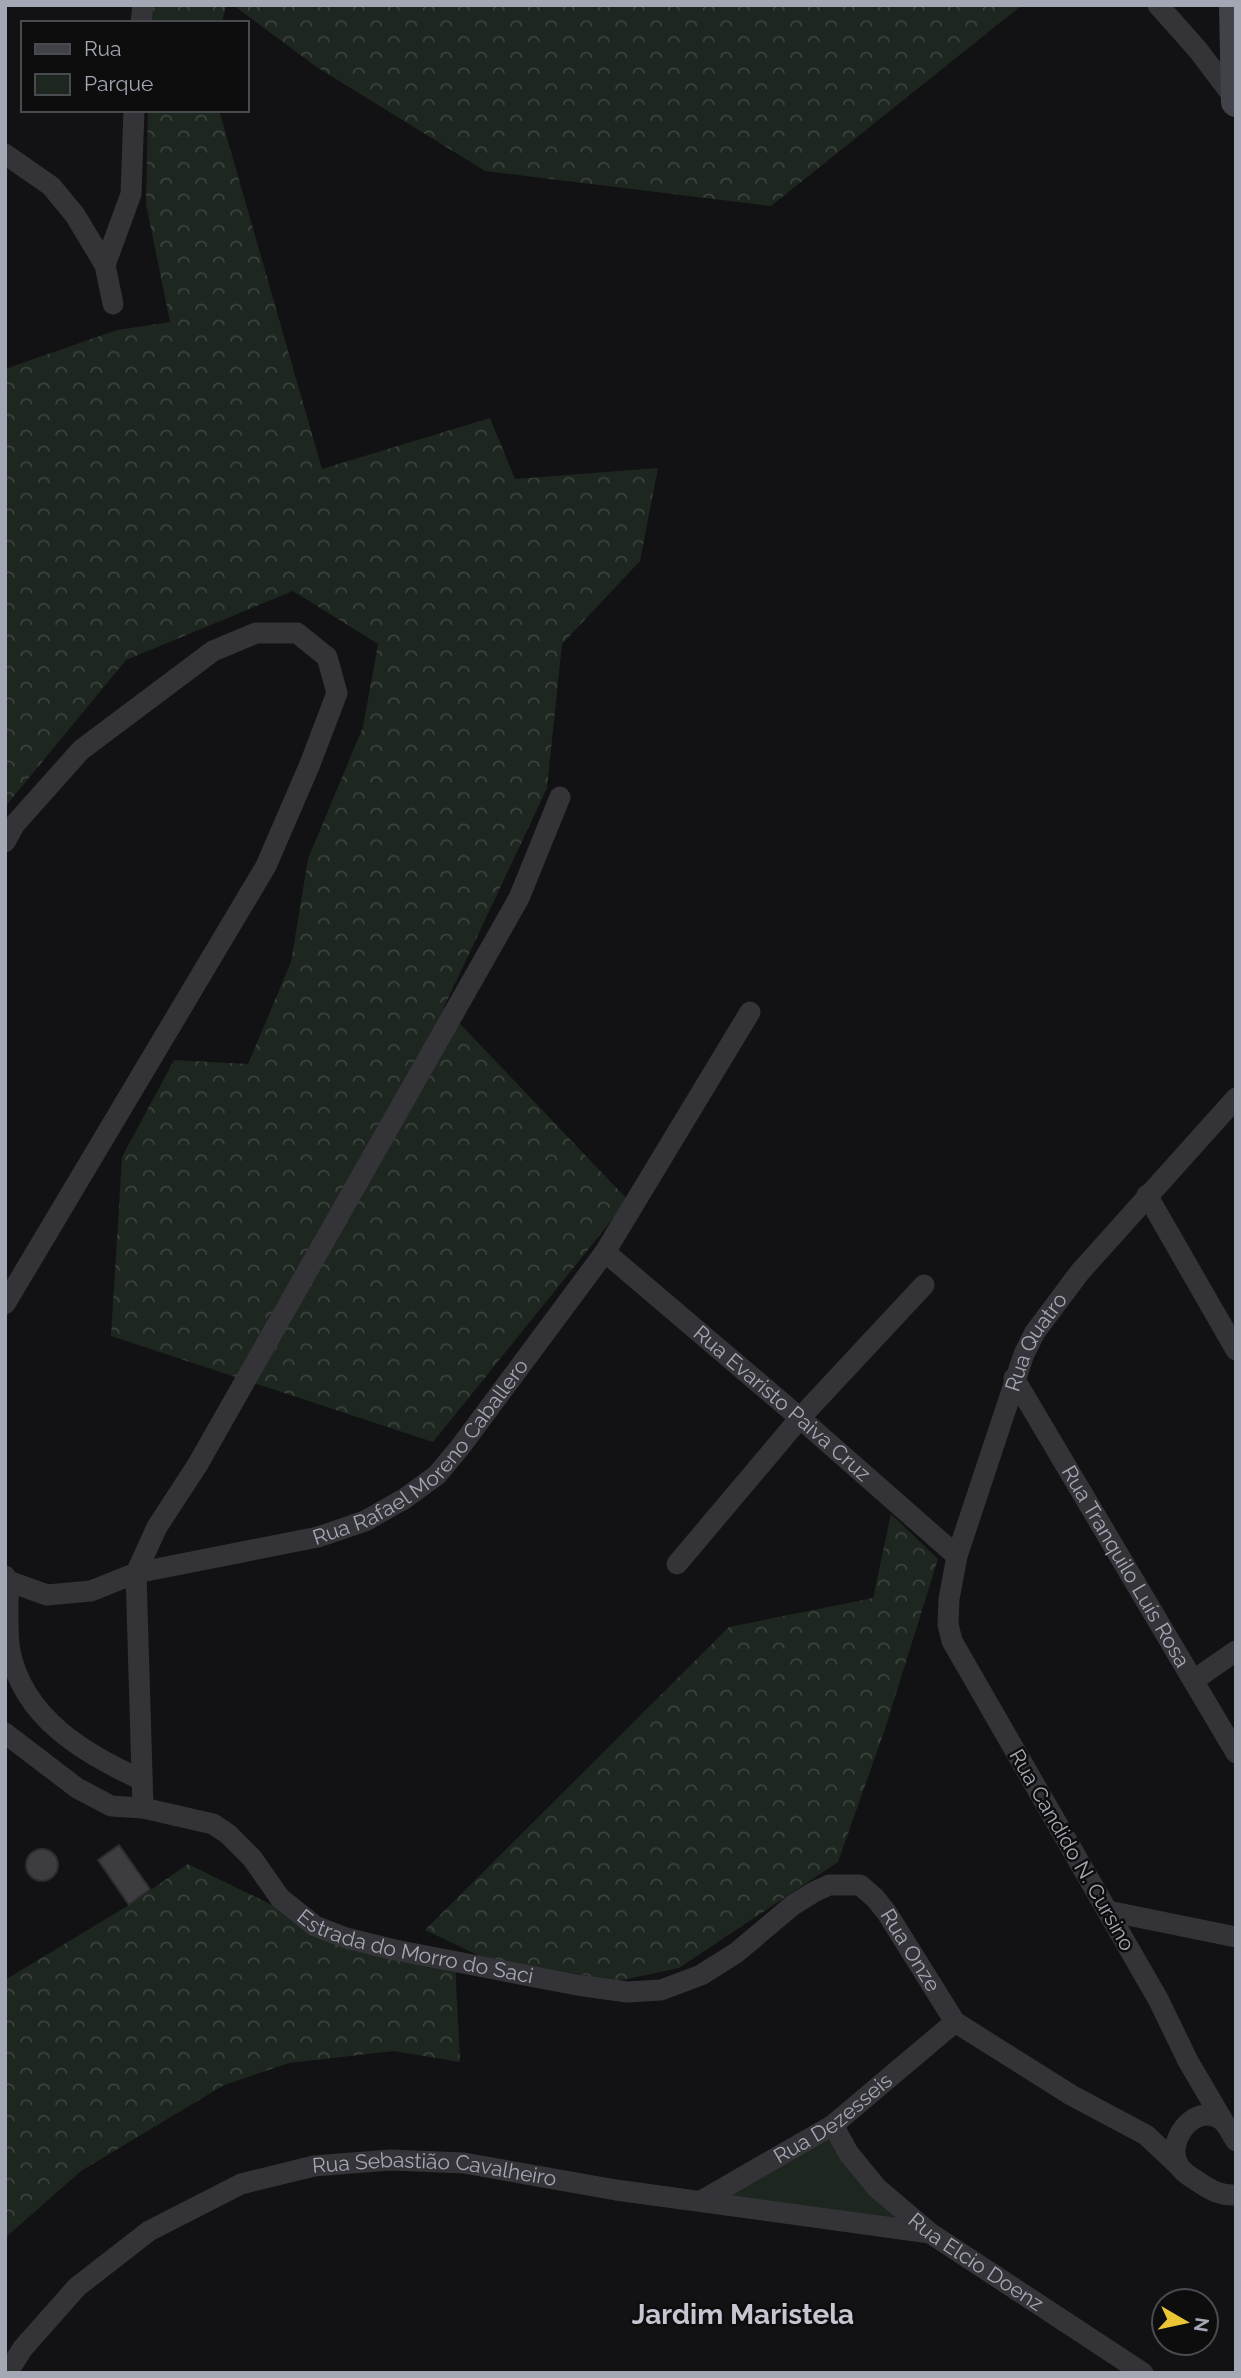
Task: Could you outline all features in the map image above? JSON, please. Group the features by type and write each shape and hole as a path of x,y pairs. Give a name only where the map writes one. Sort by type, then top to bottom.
{"main road":[{"path":"1234,5 1236,101"}],"street":[{"path":"1158,5 1198,50 1236,101"},
{"path":"105,265 131,194 134,112"},
{"path":"5,154 51,186 75,215 105,265 113,304"},
{"path":"5,842 15,824 81,750 213,651 256,634 297,633 327,657 337,693 266,866 5,1304"},
{"path":"143,1808 136,1573 157,1527 198,1464 519,898 560,797"},
{"name":"Rua Rafael Moreno Caballero","path":"7,1578 47,1595 91,1591 136,1573 318,1537 365,1521 404,1499 437,1475 461,1447 605,1252 750,1012"},
{"name":"Rua Quatro","path":"953,1641 948,1624 949,1599 957,1556 1014,1378 1035,1332 1080,1272 1236,1098"},
{"path":"1147,1195 1236,1350"},
{"name":"Rua Evaristo Paiva Cruz","path":"605,1252 957,1556"},
{"path":"677,1564 800,1418 924,1285"},
{"name":"Rua Tranquilo Luís Rosa","path":"1014,1378 1236,1754"},
{"path":"7,1578 10,1650 23,1687 51,1726 106,1763 142,1780"},
{"name":"Rua Candido N. Cursino","path":"953,1641 1158,2000 1188,2061 1236,2141"},
{"path":"1194,1681 1236,1651"},
{"name":"Estrada do Morro do Saci","path":"5,1733 77,1788 111,1806 143,1808 213,1824 228,1834 252,1858 280,1898 315,1926 346,1938 395,1950 577,1985 627,1992 662,1990 701,1975 736,1953 793,1905 814,1892 829,1885 860,1885"},
{"name":"Rua Onze","path":"860,1885 887,1913 955,2022"},
{"path":"1108,1911 1236,1937"},
{"path":"955,2022 1071,2095 1146,2135 1209,2189 1231,2198"},
{"name":"Rua Dezesseis","path":"701,2201 833,2125 955,2022"},
{"name":"Rua Candido N. Cursino","path":"1178,2165 1176,2142 1187,2125 1188,2061"},
{"path":"1146,2135 1187,2125 1212,2115 1222,2119"},
{"name":"Rua Elcio Doenz","path":"833,2125 849,2154 877,2188 930,2234 1143,2373"},
{"name":"Rua Sebastião Cavalheiro","path":"7,2373 23,2348 77,2287 149,2231 241,2184 314,2166 390,2160 464,2162 616,2190 930,2234"},
{"path":"1107,2348 1118,2373"}],"green space":[{"path":"150,5 226,5 222,21 150,21"},
{"path":"233,5 1022,5 771,206 485,171 315,66"},
{"path":"148,112 220,112 322,469 490,418 515,479 658,468 640,561 562,644 547,788 444,1007 628,1200 433,1442 111,1336 122,1157 174,1060 248,1064 291,962 308,859 363,727 378,644 293,591 126,660 5,807 5,369 117,330 170,322 146,204"},
{"path":"891,1514 938,1559 886,1726 838,1862 679,1968 618,1981 484,1958 425,1930 729,1627 873,1598"},
{"path":"188,1864 315,1926 455,1961 460,2062 394,2051 289,2063 224,2085 81,2171 5,2238 5,1980 129,1905"},
{"path":"833,2125 930,2233 701,2201"}],"building":[{"path":"119,1845 150,1889 129,1905 98,1860"},
{"path":"42,1849 54,1853 58,1865 54,1877 42,1881 30,1877 26,1865 30,1853"}],"district":[{"name":"Jardim Maristela","path":"743,2314"}]}
